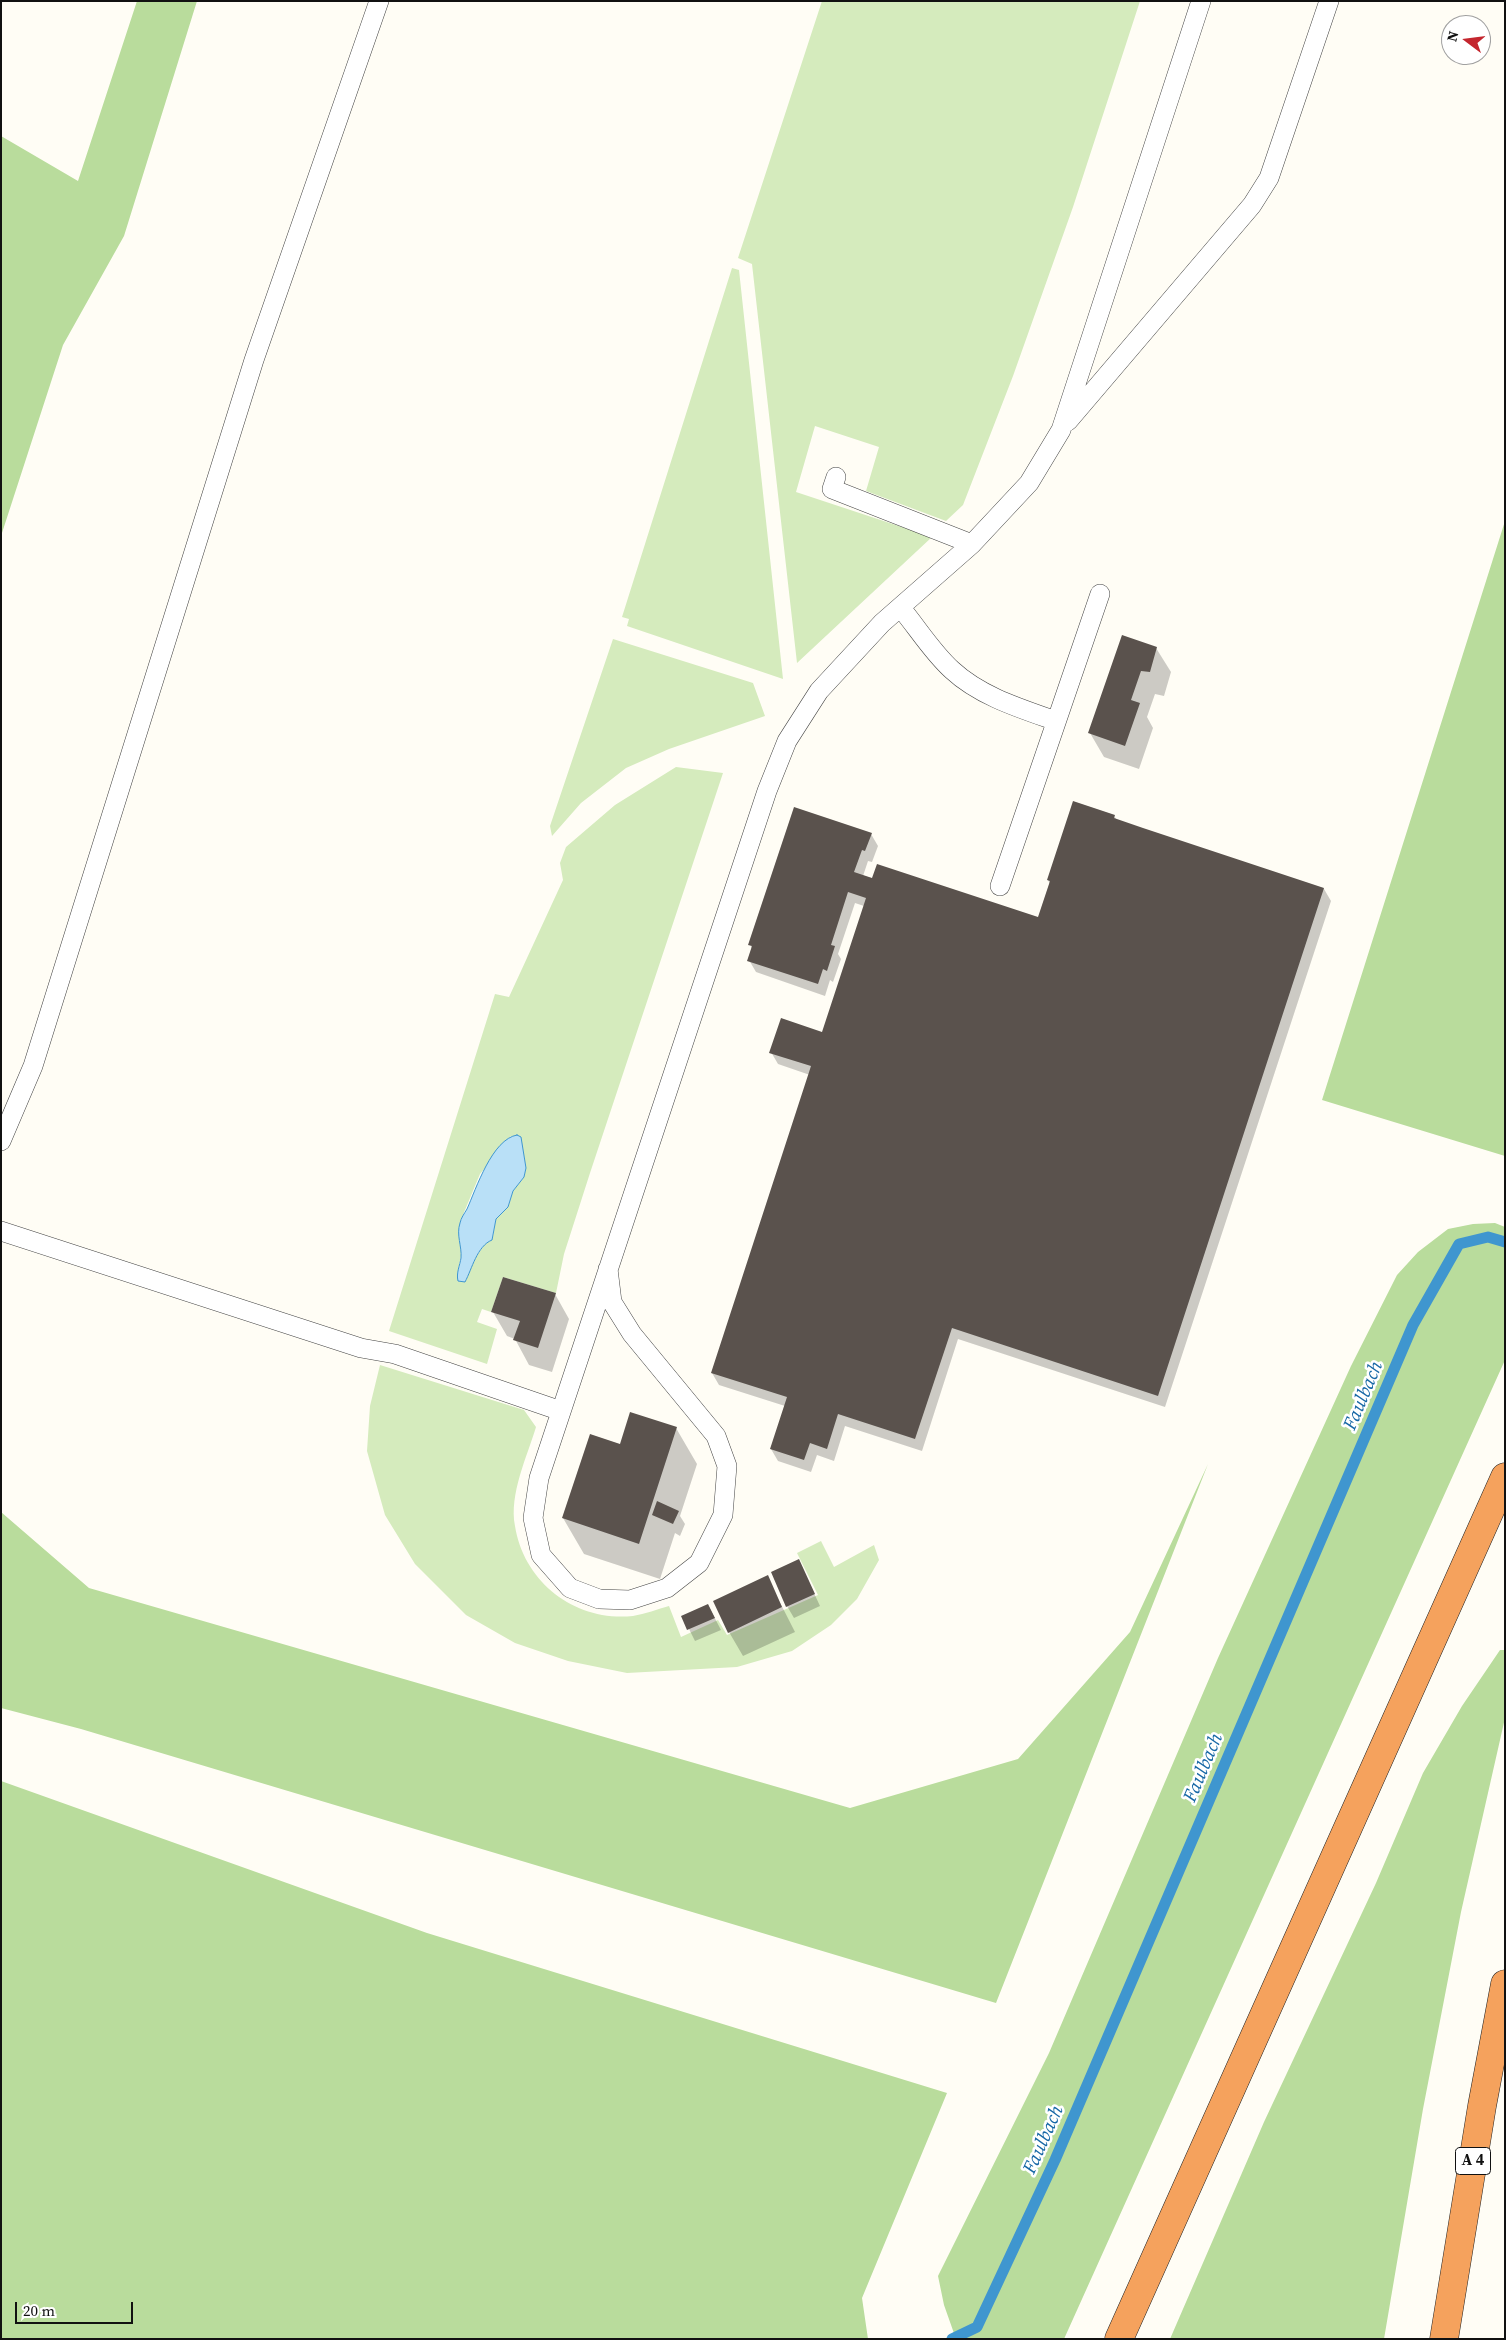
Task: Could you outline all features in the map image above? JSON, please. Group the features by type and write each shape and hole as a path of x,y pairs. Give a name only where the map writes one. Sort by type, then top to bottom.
{"highway":[{"path":"1119,2339 1505,1477"},
{"name":"A 4","path":"1444,2339 1480,2115 1505,1984"}],"lane":[{"path":"1,1141 34,1066 254,360 379,1"},
{"path":"1061,430 1201,1"},
{"path":"608,1269 612,1302 632,1334 716,1436 727,1466 723,1515 699,1563 667,1588 630,1600 599,1599 570,1588 541,1555 533,1518 539,1478 561,1410 767,791 787,741 819,691 882,623 972,544 1029,483 1061,430 1252,205 1269,178 1329,1"},
{"path":"836,477 832,489 972,544"},
{"path":"1000,886 1100,594"},
{"path":"900,607 950,668 962,679 977,689 999,699 1056,720"},
{"path":"1,1231 361,1348 395,1354 561,1410"}],"green space":[{"path":"137,1 197,1 124,236 63,345 1,536 1,136 78,181"},
{"path":"822,1 1140,1 1073,207 1013,376 963,505 946,521 866,491 879,447 815,426 796,492 932,537 797,663 752,264 738,258"},
{"path":"732,268 739,270 783,679 627,626 629,619 622,617"},
{"path":"1505,521 1505,1156 1322,1100"},
{"path":"613,639 753,683 765,716 669,749 626,768 581,803 552,836 550,826"},
{"path":"676,767 723,773 590,1173 564,1254 556,1293 503,1277 491,1312 482,1309 477,1322 497,1329 487,1364 389,1331 495,994 509,997 563,880 560,863 566,847 615,805","holes":["511,1136 524,1156 526,1168 524,1177 513,1191 508,1207 496,1219 493,1236 485,1243 471,1265 467,1277 457,1276 461,1256 460,1222 480,1174"]},
{"path":"1495,1223 1505,1227 1505,1360 1064,2339 956,2339 944,2305 938,2276 1049,2053 1218,1658 1351,1366 1397,1275 1418,1252 1448,1229 1473,1224"},
{"path":"380,1365 524,1410 536,1427 514,1501 515,1526 520,1546 529,1565 541,1581 556,1595 573,1605 592,1612 612,1616 633,1616 669,1606 681,1637 718,1620 727,1635 818,1595 797,1553 821,1541 834,1567 874,1545 879,1560 857,1599 831,1625 792,1651 737,1667 627,1673 568,1661 515,1643 466,1615 415,1564 385,1515 367,1451 370,1406"},
{"path":"1208,1464 996,2003 81,1729 1,1708 1,1512 89,1588 850,1808 1018,1759 1130,1632"},
{"path":"1500,1650 1505,1650 1505,1718 1461,1912 1423,2109 1384,2339 1170,2339 1264,2122 1376,1883 1423,1773 1462,1706"},
{"path":"1,1781 427,1933 947,2093 862,2298 868,2339 1,2339"}],"water":[{"path":"517,1135 521,1137 526,1168 524,1177 513,1191 508,1207 496,1219 492,1240 482,1247 465,1282 458,1281 461,1258 459,1227 461,1219 493,1155 500,1145"}],"building":[{"path":"1122,635 1157,647 1150,672 1141,671 1131,700 1140,703 1125,746 1088,733"},
{"path":"1073,801 1115,815 1114,818 1324,888 1158,1396 952,1328 915,1439 838,1414 827,1449 810,1443 804,1460 770,1449 787,1397 711,1373 811,1066 769,1053 781,1018 822,1032 866,898 848,892 831,945 835,946 827,971 823,969 818,984 747,961 752,946 748,945 794,807 872,833 865,851 862,850 854,872 872,878 877,864 1038,917 1050,881 1047,880"},
{"path":"503,1277 556,1293 538,1348 513,1340 520,1321 491,1312"},
{"path":"630,1412 677,1427 639,1544 562,1518 590,1434 620,1444"},
{"path":"657,1501 679,1511 673,1524 652,1515"},
{"path":"799,1559 815,1594 786,1607 771,1572"},
{"path":"768,1575 782,1607 728,1633 713,1601"},
{"path":"708,1604 715,1618 687,1630 681,1616"}],"waterway":[{"name":"Faulbach","path":"952,2339 977,2327 1055,2160 1413,1325 1459,1244 1488,1237 1505,1242"}]}
